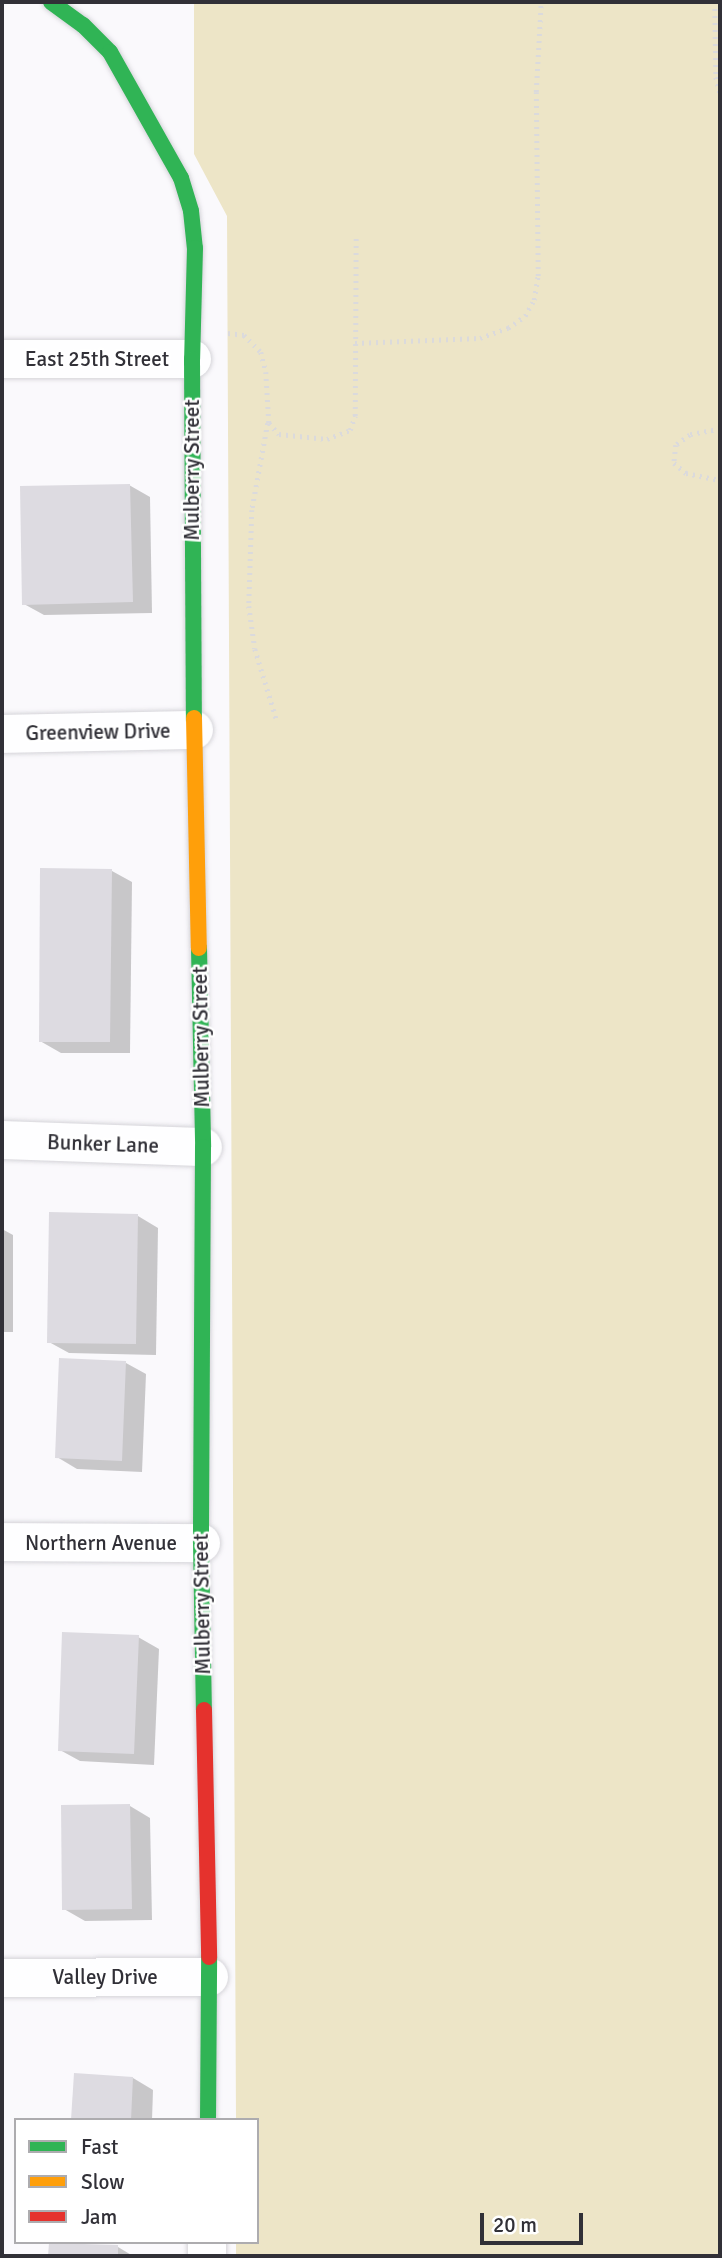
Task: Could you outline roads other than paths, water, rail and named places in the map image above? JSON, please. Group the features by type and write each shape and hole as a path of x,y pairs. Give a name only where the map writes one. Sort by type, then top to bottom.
{"street":[{"name":"Mulberry Street","path":"51,2 83,25 110,52 181,178 191,211 195,248 192,345 194,730 204,1147 201,1544 209,1977 208,2118"},
{"name":"East 25th Street","path":"2,359 192,345"},
{"name":"Greenview Drive","path":"2,734 194,730"},
{"name":"Bunker Lane","path":"2,1140 204,1147"},
{"name":"Northern Avenue","path":"2,1542 201,1544"},
{"name":"Valley Drive","path":"2,1978 209,1977"}]}
